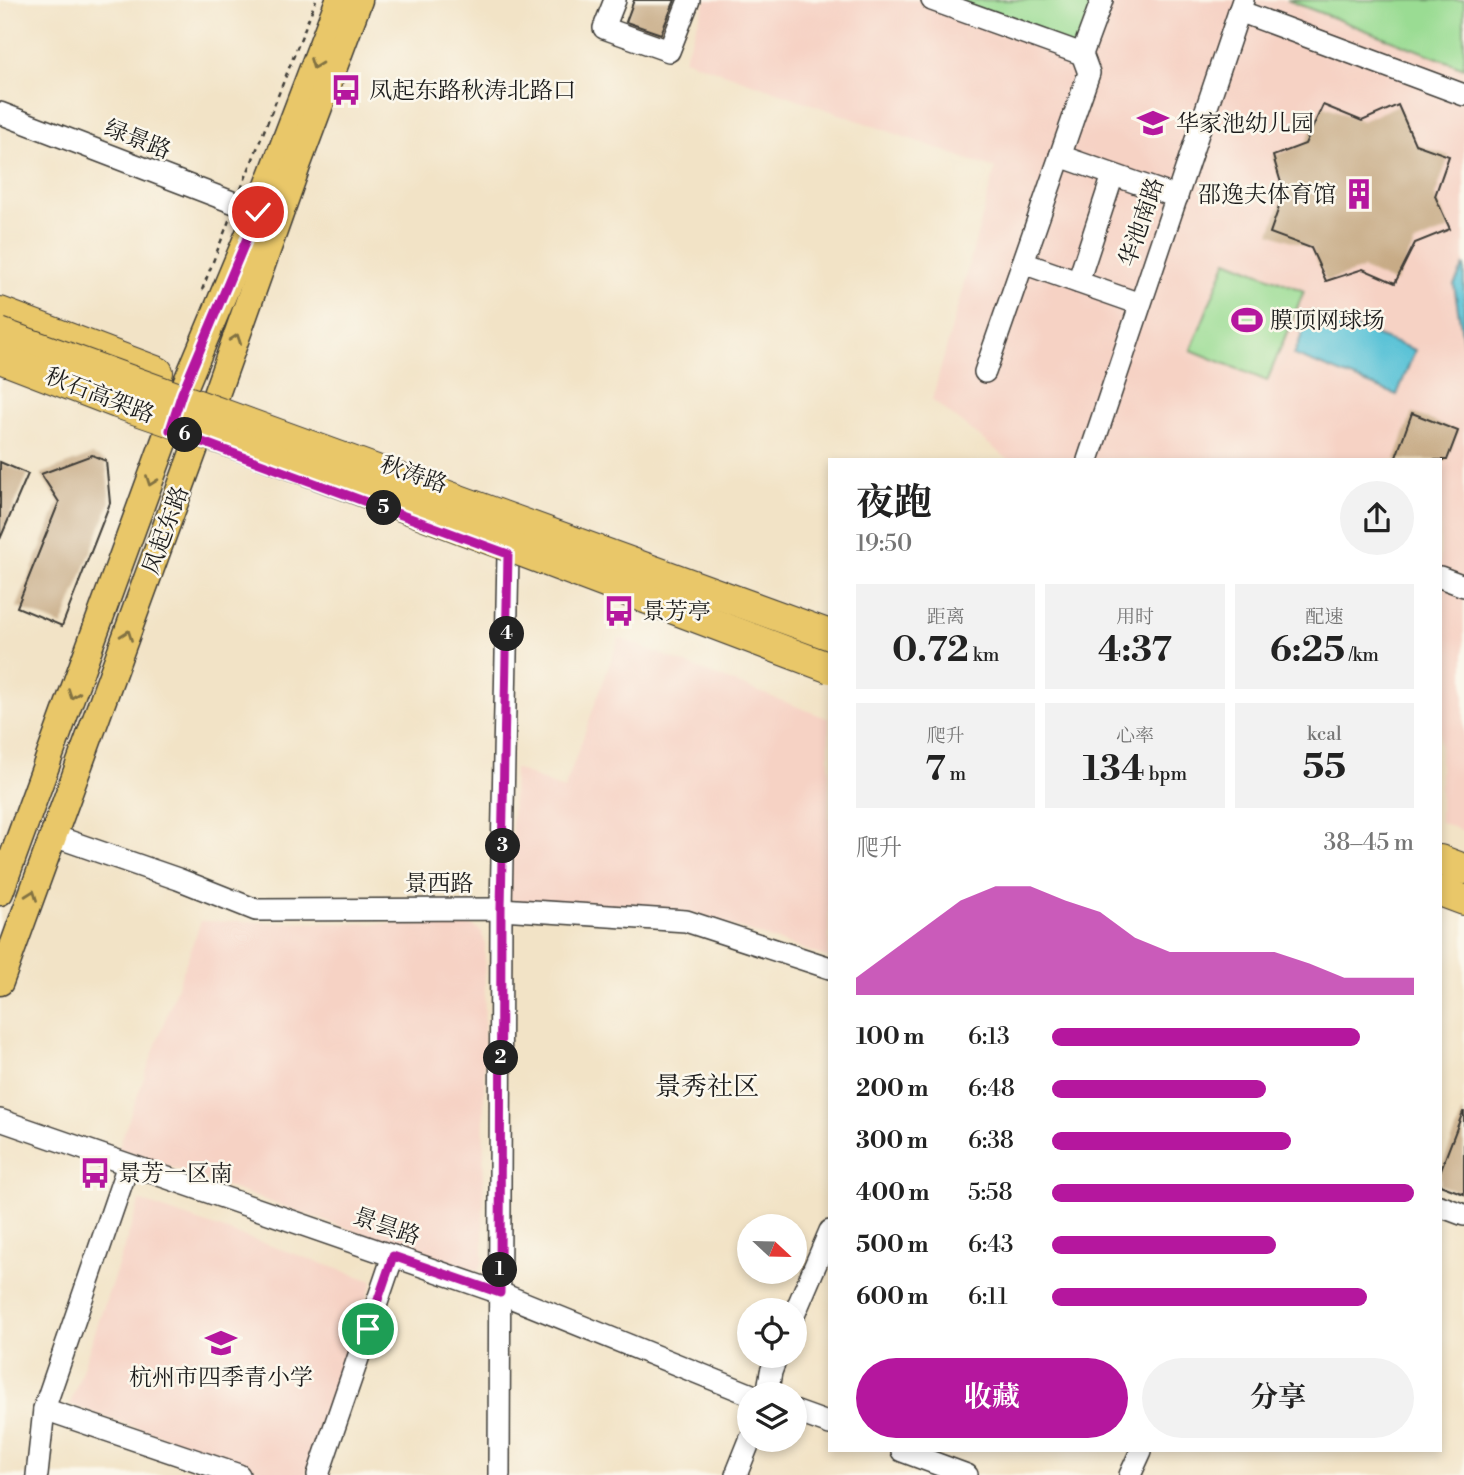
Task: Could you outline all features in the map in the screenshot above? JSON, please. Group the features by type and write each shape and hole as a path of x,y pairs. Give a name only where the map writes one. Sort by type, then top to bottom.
{"highway":[{"path":"0,312 228,400 425,488"},
{"name":"秋石高架路","path":"0,333 828,634"},
{"name":"秋石高架路","path":"0,358 117,403 261,453 828,667"},
{"path":"1442,861 1464,867"},
{"path":"1442,892 1464,900"}],"main road":[{"name":"凤起东路","path":"0,892 170,430 246,209 339,0"},
{"name":"凤起东路","path":"0,982 213,403 296,166 359,0"},
{"name":"秋涛路","path":"0,325 182,393 828,620"},
{"name":"秋涛路","path":"0,369 508,554 828,683"},
{"path":"1442,847 1464,855"},
{"path":"1442,907 1464,915"}],"street":[{"path":"615,0 604,28 669,51 689,0"},
{"path":"932,0 1082,54"},
{"path":"985,372 1089,73 1082,54 1101,0"},
{"path":"1241,6 1464,95"},
{"name":"华池南路","path":"1089,458 1241,6"},
{"name":"绿景路","path":"0,113 246,209"},
{"path":"1060,156 1177,197"},
{"path":"1078,282 1114,175"},
{"path":"1023,263 1140,304"},
{"path":"499,1475 501,909 508,554"},
{"path":"1442,578 1464,586"},
{"name":"景西路","path":"54,836 178,879 256,911 501,909 686,921 828,967"},
{"name":"景昙路","path":"0,1120 500,1293 737,1389"},
{"path":"37,1475 44,1409 128,1165"},
{"path":"1442,1207 1464,1215"},
{"path":"801,1298 828,1236"},
{"path":"318,1475 393,1256"},
{"path":"44,1409 239,1475"},
{"path":"807,1415 828,1423"},
{"path":"736,1475 745,1452"},
{"path":"905,1452 967,1475"},
{"path":"1130,1475 1141,1452"}],"path":[{"path":"201,293 246,209 316,0"}],"shaded area":[{"path":"706,0 1464,0 1464,831 1442,823 1442,458 1006,458 932,400 995,169 684,59"},
{"path":"619,638 828,719 828,958 693,913 509,900 514,768 564,790"},
{"path":"201,921 472,925 481,931 485,943 483,1261 478,1271 466,1270 118,1149"},
{"name":"杭州市四季青小学","path":"140,1201 373,1281 306,1475 276,1475 70,1405"}],"green space":[{"path":"932,0 1102,0 1082,54"},
{"path":"1287,0 1464,0 1464,68"},
{"name":"膜顶网球场","path":"1227,260 1304,291 1267,381 1191,350"}],"water":[{"path":"1464,265 1464,346 1454,285"},
{"path":"1311,311 1415,350 1397,395 1294,355"}],"building":[{"path":"634,0 675,0 661,34 626,22"},
{"name":"邵逸夫体育馆","path":"1323,105 1362,121 1398,105 1415,144 1449,156 1435,196 1450,229 1415,243 1395,283 1363,269 1326,281 1311,248 1270,233 1284,193 1273,156 1305,144"},
{"path":"1412,413 1458,431 1447,460 1396,458"},
{"path":"92,455 106,461 110,503 62,626 17,607 59,502 41,474"},
{"path":"0,462 28,474 0,539"},
{"path":"1464,1112 1464,1194 1442,1186 1442,1167"}],"place":[{"name":"凤起东路秋涛北路口","path":"346,90"},
{"name":"华家池幼儿园","path":"1153,123"},
{"name":"邵逸夫体育馆","path":"1359,194"},
{"name":"膜顶网球场","path":"1247,320"},
{"name":"景芳亭","path":"619,611"},
{"name":"景芳一区南","path":"95,1173"},
{"name":"杭州市四季青小学","path":"221,1343"}],"district":[{"name":"景秀社区","path":"707,1086"}],"route":[{"path":"258,212 182,393 170,430 508,554 501,909 500,1293 393,1256 368,1329"}]}
